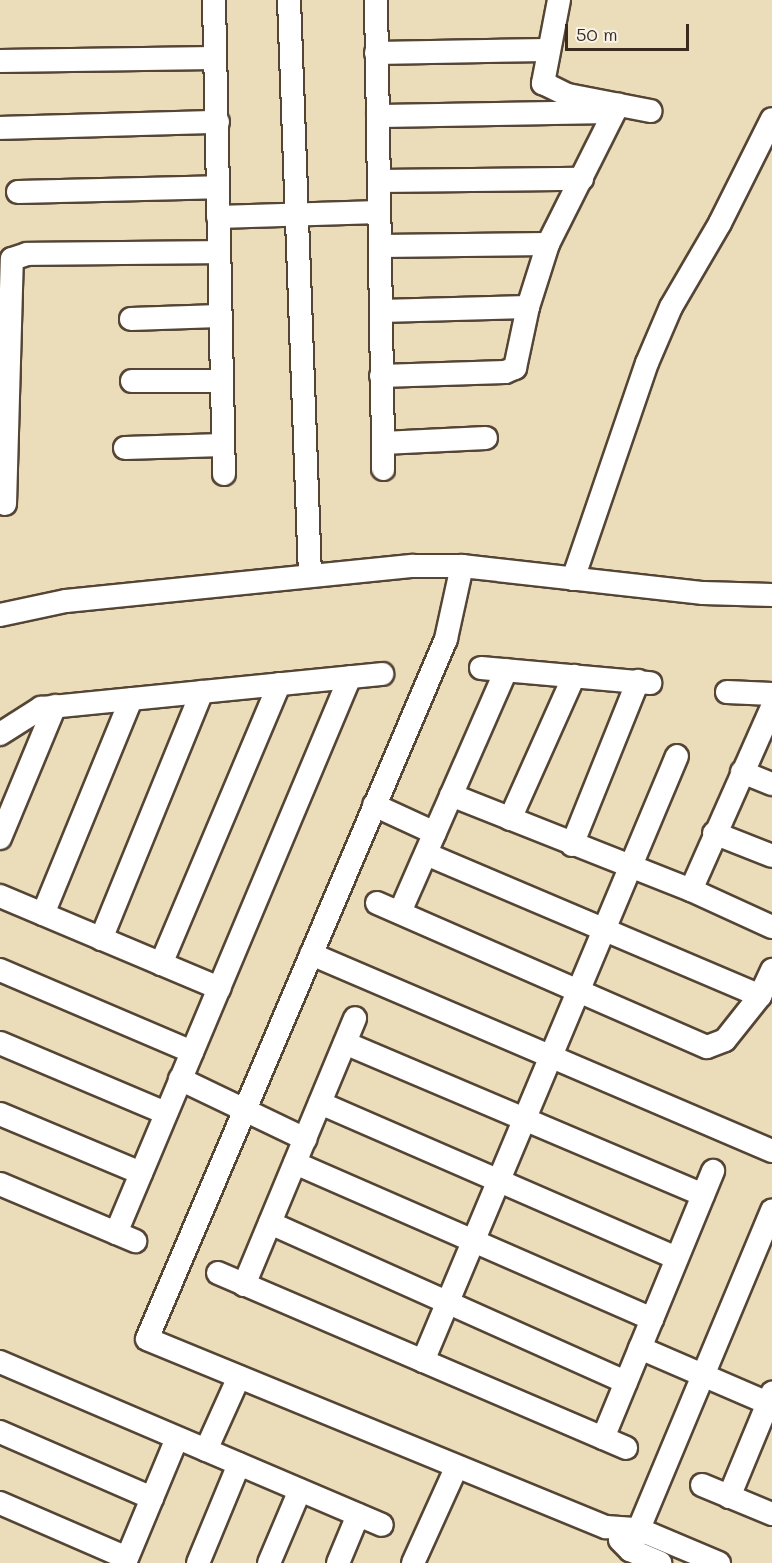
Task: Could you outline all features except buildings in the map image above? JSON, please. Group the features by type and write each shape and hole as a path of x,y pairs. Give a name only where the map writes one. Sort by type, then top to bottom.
{"street":[{"path":"214,0 224,474"},
{"path":"290,0 310,576"},
{"path":"376,0 383,469"},
{"path":"559,0 542,76 547,87 616,109"},
{"path":"376,53 547,50"},
{"path":"0,61 215,58"},
{"path":"378,116 616,109 650,111"},
{"path":"381,376 509,372 517,365 528,307 548,244 616,109"},
{"path":"573,579 671,307 720,223 772,119"},
{"path":"0,128 218,122"},
{"path":"379,181 582,179"},
{"path":"18,192 218,187"},
{"path":"218,217 379,212"},
{"path":"381,246 548,244"},
{"path":"5,504 12,259 27,254 218,252"},
{"path":"381,311 528,307"},
{"path":"131,319 219,316"},
{"path":"132,381 221,381"},
{"path":"383,443 486,438"},
{"path":"125,448 223,445"},
{"path":"0,615 66,601 413,566 461,574 573,579 703,593 772,595"},
{"path":"461,574 455,609 147,1339 456,1468 606,1527 638,1529 719,1563"},
{"path":"481,668 644,682 572,845"},
{"path":"400,912 506,670"},
{"path":"0,734 24,715 55,706 382,674"},
{"path":"510,819 574,676"},
{"path":"0,1184 125,1237 141,1173 350,677"},
{"path":"161,964 279,684"},
{"path":"101,939 202,692"},
{"path":"691,890 714,833 771,708 727,692"},
{"path":"43,914 131,699"},
{"path":"0,838 55,706"},
{"path":"423,1361 677,756"},
{"path":"742,772 772,784"},
{"path":"451,795 630,869 691,890 772,927"},
{"path":"374,805 435,833"},
{"path":"714,833 772,856"},
{"path":"426,854 760,996"},
{"path":"0,896 219,988"},
{"path":"377,903 579,989 707,1047 725,1040 760,996 772,970"},
{"path":"310,954 772,1151"},
{"path":"0,970 192,1052"},
{"path":"244,1285 355,1018"},
{"path":"0,1043 166,1113"},
{"path":"345,1043 703,1195"},
{"path":"180,1080 245,1108 305,1139"},
{"path":"320,1102 677,1258"},
{"path":"0,1114 141,1173"},
{"path":"295,1163 652,1319"},
{"path":"603,1438 713,1171"},
{"path":"630,1550 772,1210"},
{"path":"270,1223 626,1382"},
{"path":"218,1273 626,1448"},
{"path":"640,1348 704,1377 770,1398 763,1440 729,1497"},
{"path":"0,1362 382,1525"},
{"path":"206,1450 238,1377"},
{"path":"0,1432 152,1498"},
{"path":"0,1503 126,1560 177,1438"},
{"path":"198,1563 239,1464"},
{"path":"413,1563 456,1468"},
{"path":"702,1485 772,1514"},
{"path":"269,1563 300,1490"},
{"path":"338,1563 358,1515"},
{"path":"606,1527 630,1550 660,1563"}]}
